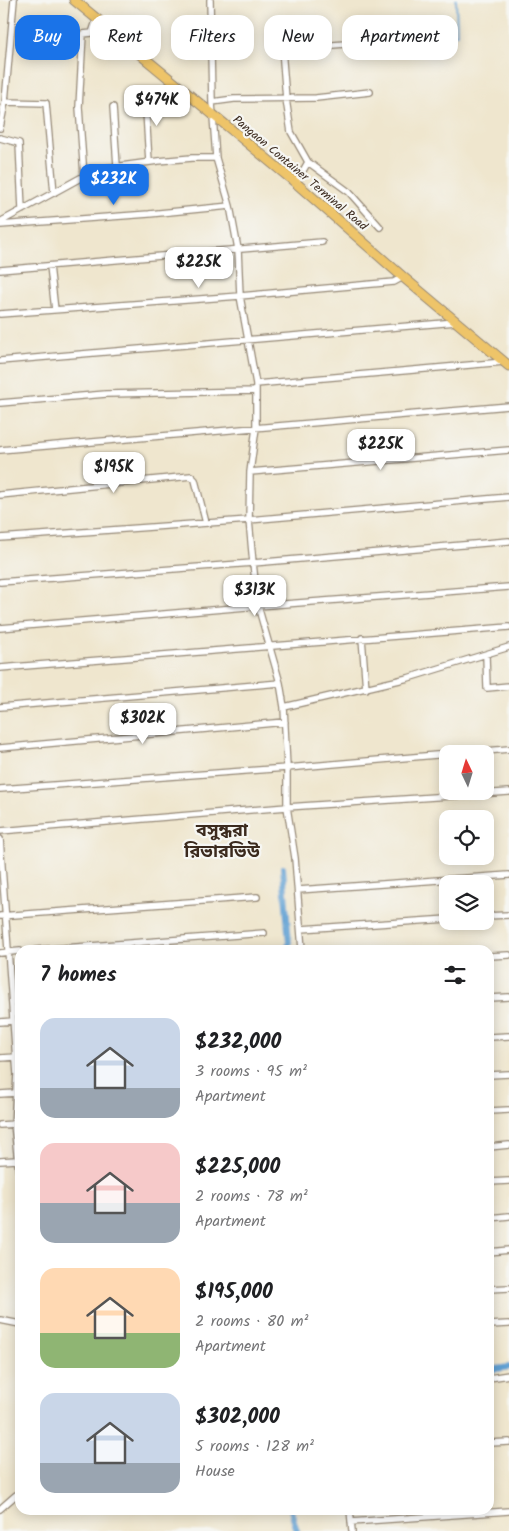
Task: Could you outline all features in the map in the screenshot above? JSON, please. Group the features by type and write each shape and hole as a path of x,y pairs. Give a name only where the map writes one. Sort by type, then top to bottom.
{"highway":[{"name":"Pangaon Container Terminal Road","path":"74,0 93,15"},
{"name":"Pangaon Container Terminal Road","path":"146,60 212,116 296,183 506,364"}],"street":[{"path":"0,128 5,102 14,0"},
{"path":"210,0 212,116 216,158 230,206 238,249 240,296 255,388 256,428 250,472 250,520 253,563 258,606 280,683 284,706 287,807 295,858 302,945"},
{"path":"84,176 79,107 83,34 90,33"},
{"path":"342,44 282,49 291,132 308,162 349,192 380,227"},
{"path":"212,102 234,99 316,98 370,92"},
{"path":"145,94 149,162"},
{"path":"5,102 46,102 54,193"},
{"path":"113,107 117,166"},
{"path":"0,138 19,143 22,210"},
{"path":"0,224 84,176 106,168 192,158 216,158"},
{"path":"296,183 308,162"},
{"path":"0,224 149,214 230,206"},
{"path":"0,270 322,242"},
{"path":"50,266 55,310"},
{"path":"0,314 394,282 403,277"},
{"path":"0,361 456,322"},
{"path":"0,403 106,394 255,388 506,364"},
{"path":"0,450 509,406"},
{"path":"250,472 509,450"},
{"path":"0,495 191,476 195,480 206,523"},
{"path":"0,538 250,520 509,496"},
{"path":"0,582 509,541"},
{"path":"0,628 509,587"},
{"path":"0,668 509,627"},
{"path":"362,638 366,689"},
{"path":"284,706 408,678 509,647"},
{"path":"486,655 487,688 509,686"},
{"path":"0,707 280,683"},
{"path":"0,748 285,722"},
{"path":"494,750 509,748"},
{"path":"0,789 439,755"},
{"path":"0,831 287,807 509,792"},
{"path":"0,839 3,916 8,952 15,1045"},
{"path":"298,890 509,875"},
{"path":"3,916 257,897"},
{"path":"494,916 509,915"},
{"path":"301,928 439,920"},
{"path":"111,945 264,934"},
{"path":"0,953 15,951"},
{"path":"494,956 509,955"},
{"path":"494,998 509,997"},
{"path":"0,1022 13,1021"},
{"path":"494,1037 509,1036"},
{"path":"0,1058 15,1057"},
{"path":"494,1076 509,1074"},
{"path":"0,1094 15,1093"},
{"path":"494,1111 509,1110"},
{"path":"15,1119 15,1130"},
{"path":"0,1126 14,1124"},
{"path":"494,1146 509,1145"},
{"path":"0,1161 15,1160"},
{"path":"494,1182 509,1181"},
{"path":"494,1218 509,1216"},
{"path":"494,1252 509,1250"},
{"path":"494,1289 509,1288"},
{"path":"0,1320 15,1323"},
{"path":"494,1325 509,1324"},
{"path":"494,1377 509,1375"},
{"path":"494,1444 509,1442"},
{"path":"0,1510 15,1496"},
{"path":"494,1512 509,1511"},
{"path":"350,1515 352,1531"},
{"path":"351,1522 452,1515"}],"waterway":[{"path":"456,0 456,15"},
{"path":"283,868 288,945"},
{"path":"494,1369 509,1367"},
{"path":"292,1515 297,1531"}],"district":[{"name":"বসুন্ধরা রিভারভিউ","path":"222,841"}]}
